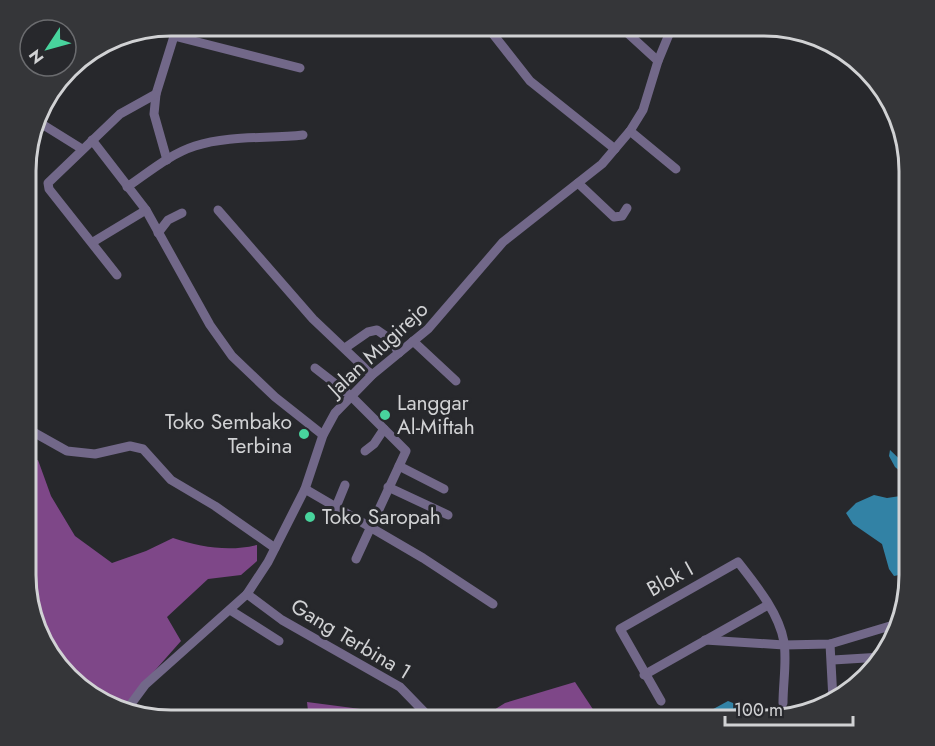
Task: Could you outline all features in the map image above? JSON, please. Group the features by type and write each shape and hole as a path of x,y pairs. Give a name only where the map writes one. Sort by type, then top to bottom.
{"street":[{"path":"167,160 155,120 156,94 175,36"},
{"path":"179,36 300,68"},
{"path":"495,36 530,81 615,149"},
{"path":"631,36 658,61"},
{"name":"Jalan Mugirejo","path":"131,704 145,685 247,594 275,548 305,489 323,435 336,413 372,375 428,329 503,243 602,164 630,131 643,111 668,36"},
{"path":"117,275 48,186 52,178 120,114 156,94"},
{"path":"44,125 82,149"},
{"path":"630,131 676,169"},
{"path":"127,187 167,160 196,145 228,140 303,135"},
{"path":"92,140 146,210 210,325 232,356 275,397 323,435"},
{"path":"578,183 614,217 622,216 627,208"},
{"path":"93,242 146,210"},
{"path":"218,210 313,319 372,375"},
{"path":"158,233 168,220 182,213"},
{"path":"345,348 377,330 390,339 399,353"},
{"path":"413,341 456,381"},
{"path":"315,368 351,396 406,450 356,559"},
{"path":"365,451 374,444 384,429"},
{"path":"36,434 67,451 95,454 130,446 143,449 171,480 215,506 275,548"},
{"path":"399,466 444,489"},
{"path":"336,507 345,484"},
{"path":"388,487 448,515"},
{"path":"305,489 493,604"},
{"name":"Blok I","path":"661,701 644,675 620,629 734,563 740,564 768,605 780,628 784,645"},
{"name":"Gang Terbina 1","path":"247,594 282,620 400,687 422,710"},
{"path":"644,675 768,605"},
{"path":"230,610 279,641"},
{"path":"705,640 784,645 830,644 889,626"},
{"path":"830,644 833,660 833,691"},
{"path":"783,703 784,645"},
{"path":"833,660 870,658"}],"shaded area":[{"path":"36,460 38,460 51,496 75,536 112,563 173,538 215,548 257,545 257,561 241,575 208,579 167,617 181,641 126,703 103,692 82,677 69,664 46,627 36,584"},
{"path":"575,682 593,710 494,710 505,703"},
{"path":"307,702 368,710 308,710"}],"water":[{"path":"890,450 899,459 899,470 895,467 889,456"},
{"path":"874,495 887,498 899,496 899,575 894,576 889,569 882,544 853,524 846,513 856,503"},
{"path":"728,701 749,710 711,710"}],"place":[{"name":"Langgar Al-Miftah","path":"385,415"},
{"name":"Toko Sembako Terbina","path":"304,434"},
{"name":"Toko Saropah","path":"310,517"}]}
